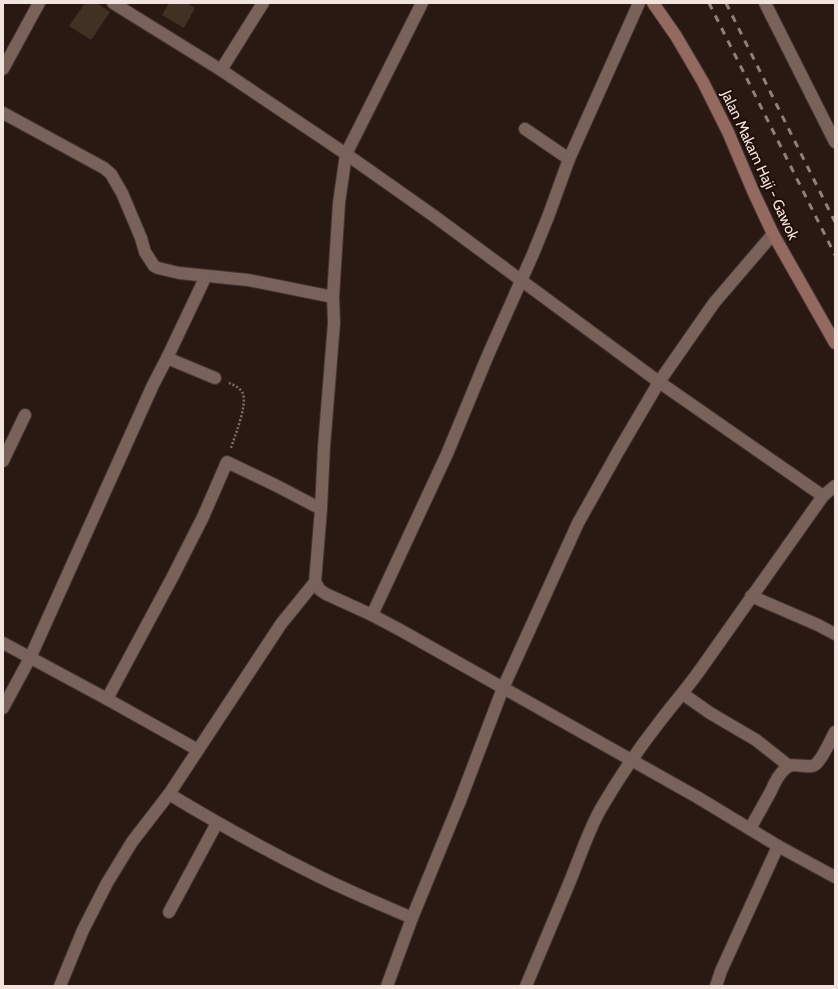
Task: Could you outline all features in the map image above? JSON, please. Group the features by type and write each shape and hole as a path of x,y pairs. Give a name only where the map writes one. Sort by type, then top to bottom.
{"street":[{"path":"3,69 39,3"},
{"path":"113,3 221,70 346,154 522,280 659,382 823,496"},
{"path":"221,70 263,3"},
{"path":"60,986 84,930 107,883 132,842 169,794 281,624 315,582 334,323 333,297 339,203 346,154 422,3"},
{"path":"372,615 447,454 488,355 522,280 548,217 569,159 639,3"},
{"name":"Jalan Makam Haji - Gawok","path":"653,3 676,36 702,82 728,132 773,234 835,343"},
{"path":"765,3 835,142"},
{"path":"3,113 104,168 111,174 122,193 141,238 145,252 154,266 179,273 248,280 333,297"},
{"path":"525,128 569,159"},
{"path":"387,986 412,918 460,801 503,688 578,523 659,382 714,303 773,234"},
{"path":"3,708 30,658 153,385 206,276"},
{"path":"167,358 215,378"},
{"path":"3,461 25,416"},
{"path":"107,699 203,517 227,462 321,509"},
{"path":"526,986 583,847 600,810 631,761 660,721 683,694 823,496 835,486"},
{"path":"315,582 320,590 326,594 372,615 402,631 697,797 778,846 835,877"},
{"path":"752,596 835,634"},
{"path":"3,643 198,750"},
{"path":"683,694 710,713 756,740 789,766"},
{"path":"750,829 774,784 784,770 789,766 797,765 810,767 816,764 824,754 835,732"},
{"path":"169,794 217,822 319,877 412,918"},
{"path":"169,912 217,822"},
{"path":"716,986 721,971 778,846"}],"path":[{"path":"215,378 235,385 242,392 244,401 227,462"}],"building":[{"path":"85,3 97,3 110,12 91,40 69,26"},
{"path":"169,3 187,3 195,8 184,28 162,15"}],"railway":[{"path":"709,3 835,255"},
{"path":"726,3 835,222"}]}
